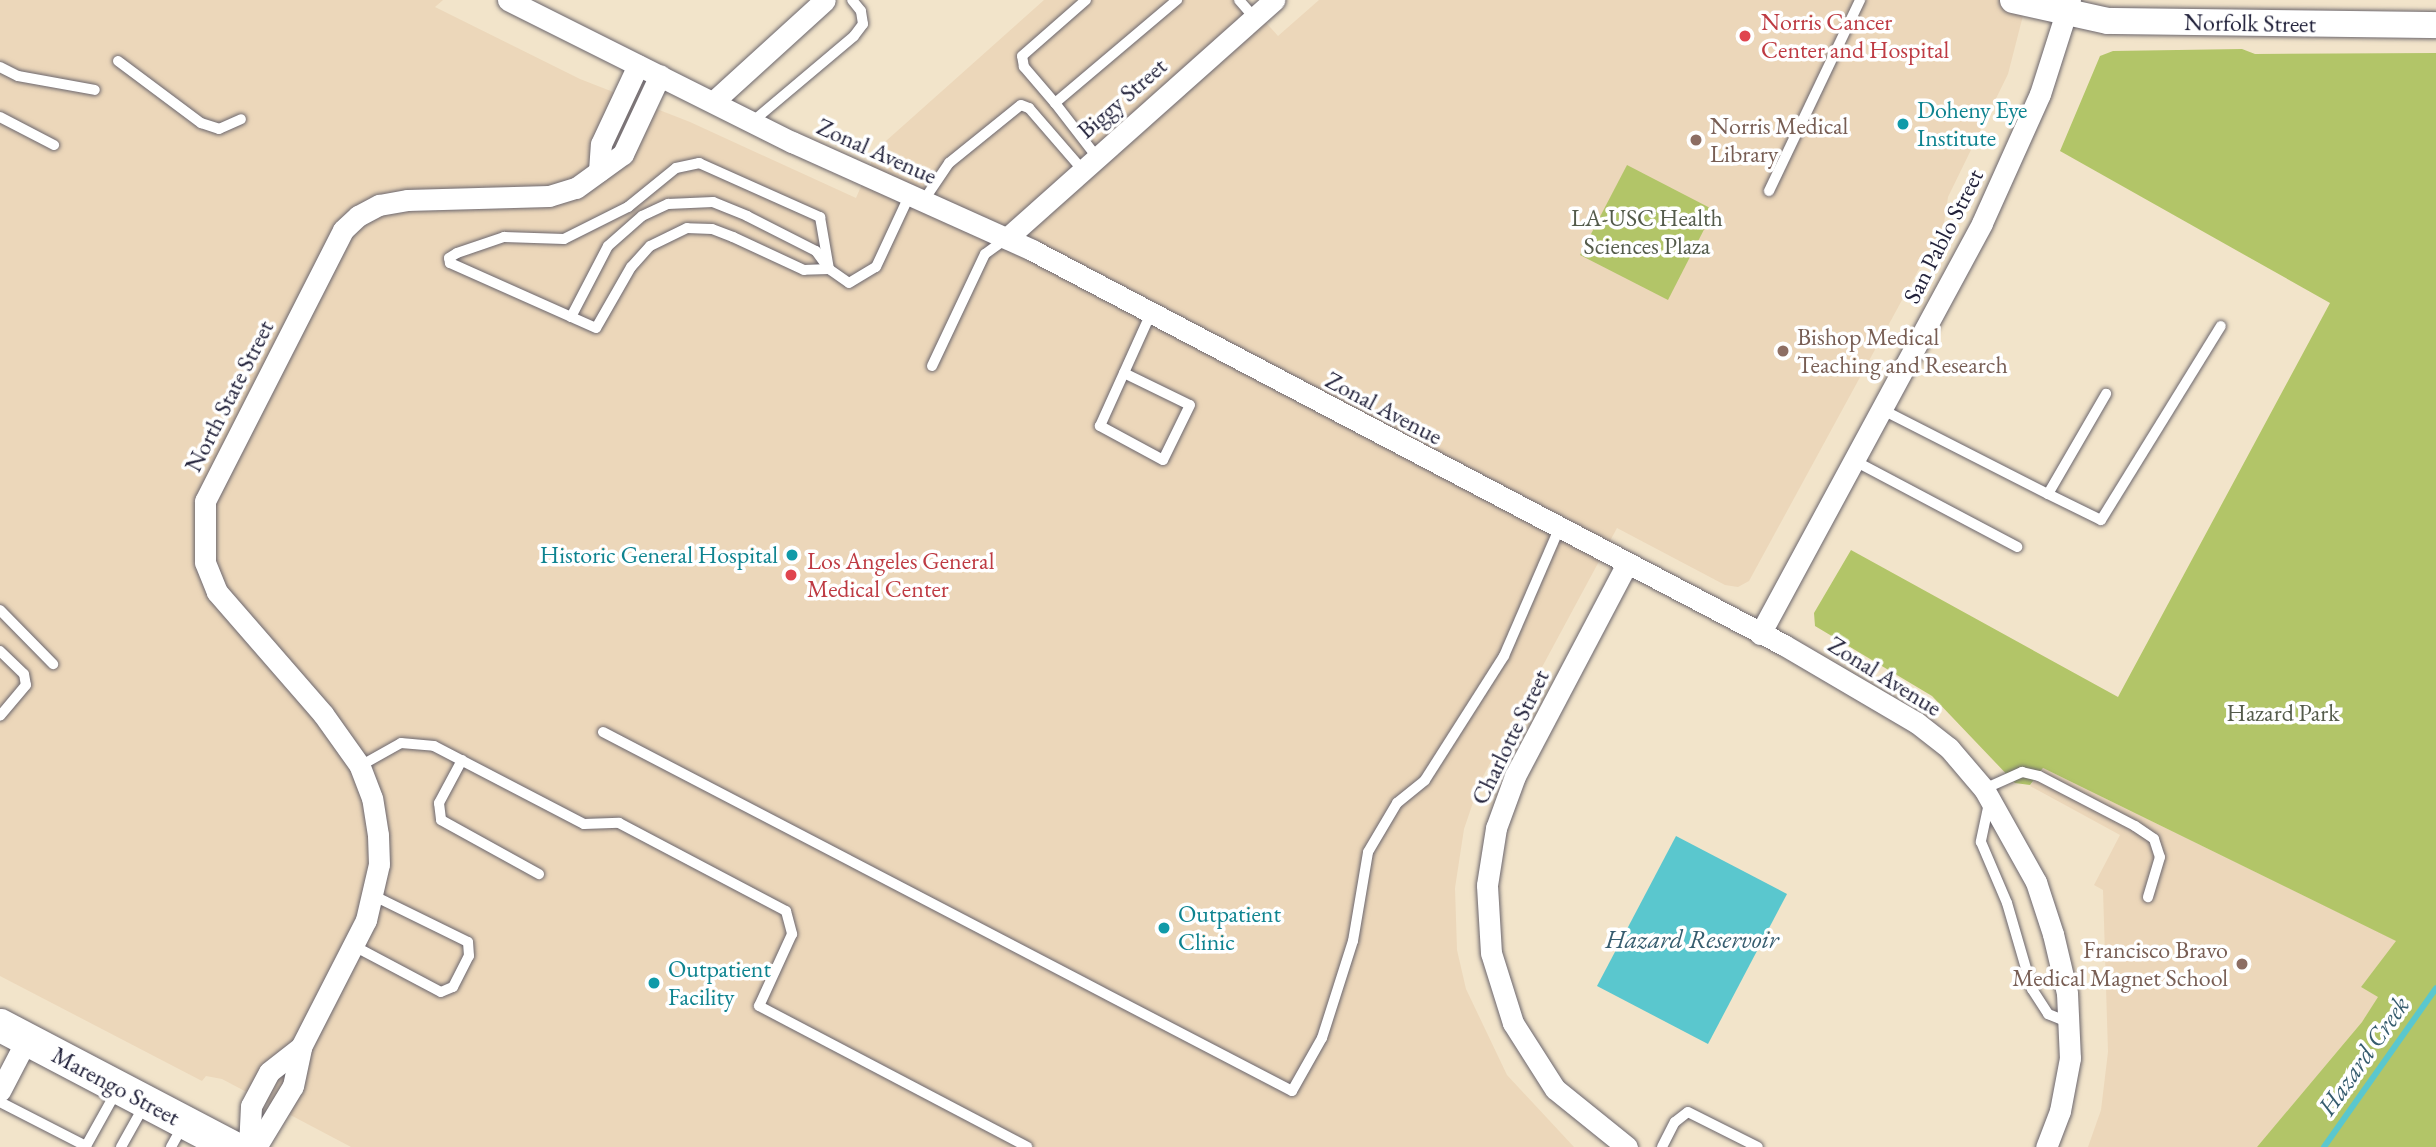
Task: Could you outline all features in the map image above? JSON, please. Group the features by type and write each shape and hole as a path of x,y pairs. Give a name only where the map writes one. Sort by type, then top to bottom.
{"main road":[{"name":"Marengo Street","path":"14,1032 132,1094 178,1135 232,1147"}],"street":[{"name":"Zonal Avenue","path":"508,0 752,122 1007,237 1760,634 1917,723 1949,748 1987,795 2036,882 2053,934 2070,1023 2068,1082 2046,1147"},
{"path":"713,102 825,0"},
{"name":"Biggy Street","path":"1007,237 1273,0"},
{"name":"Norfolk Street","path":"2013,0 2067,7 2108,21 2436,25"},
{"name":"San Pablo Street","path":"1760,634 1982,223 2040,94 2067,7"},
{"path":"599,172 601,144 638,65"},
{"name":"North State Street","path":"256,1147 293,1086 301,1047 354,946 373,896 378,835 372,798 360,766 323,714 217,592 205,562 205,501 214,478 344,230 358,216 379,205 407,200 549,196 576,188 623,154 660,75"},
{"name":"Charlotte Street","path":"1627,1147 1555,1089 1513,1023 1491,953 1487,885 1496,828 1515,776 1628,564"},
{"path":"0,1091 14,1032"},
{"name":"North State Street","path":"249,1147 251,1107 269,1072 301,1047"}],"lane":[{"path":"752,122 854,36 863,24 861,11 852,0"},
{"path":"1086,0 1022,56 1024,67 1063,114 1089,162"},
{"path":"1055,103 1177,0"},
{"path":"1238,0 1254,17"},
{"path":"1769,191 1860,0"},
{"path":"118,61 201,123 219,129 241,119"},
{"path":"0,67 18,76 95,90"},
{"path":"571,317 608,246 634,222 668,204 713,202 736,211 816,251 829,269 849,282 876,267 917,197 949,163 1021,106 1029,108 1089,162"},
{"path":"0,117 54,145"},
{"path":"699,163 720,169 820,217 829,269 804,270 712,229 687,228 650,246 631,267 596,328 450,263 449,258 505,237 564,240 628,207 676,168 699,163"},
{"path":"932,366 985,254 1007,237"},
{"path":"1124,373 1190,405 1163,460 1100,426 1151,313"},
{"path":"1881,409 2101,520 2221,326"},
{"path":"2048,494 2106,394"},
{"path":"1853,460 2017,547"},
{"path":"603,732 1292,1091 1322,1038 1353,941 1368,852 1398,803 1425,780 1504,656 1559,529"},
{"path":"0,610 53,664"},
{"path":"0,651 24,674 26,685 0,716"},
{"path":"360,766 401,743 417,742 462,760 583,824 619,823 786,911 792,934 759,1006 1027,1147"},
{"path":"462,760 439,803 441,820 539,874"},
{"path":"2070,1023 2048,1014 2032,989 2007,903 1981,842 1987,795 2022,772 2039,776 2135,826 2154,839 2160,858 2148,897"},
{"path":"354,946 441,992 453,987 469,956 468,942 373,896"},
{"path":"0,1102 86,1146 132,1094"},
{"path":"124,1146 132,1094"},
{"path":"1662,1147 1675,1122 1688,1112 1758,1147"}],"shaded area":[{"name":"Los Angeles General Medical Center","path":"0,0 443,0 435,7 580,79 690,122 856,198 877,149 1044,0 1246,0 1278,36 1319,0 2027,0 2008,74 1948,197 1944,223 1749,581 1738,587 1725,585 1617,528 1480,782 1464,829 1455,888 1457,950 1466,989 1507,1075 1574,1147 351,1147 222,1079 206,1076 202,1081 0,976"},
{"name":"Francisco Bravo Medical Magnet School","path":"2043,768 2397,941 2361,987 2379,997 2362,1022 2257,1147 2088,1147 2101,1110 2108,1052 2103,890 2094,885 2120,835 2030,786"}],"green space":[{"name":"Hazard Park","path":"2242,49 2255,54 2436,53 2436,1147 2257,1147 2362,1022 2378,997 2361,987 2396,941 2043,768 2030,785 2015,783 1932,696 1815,626 1814,613 1851,550 2118,697 2330,303 2060,151 2100,56 2113,51"},
{"name":"LA-USC Health Sciences Plaza","path":"1627,165 1714,210 1668,300 1580,255"}],"water":[{"name":"Hazard Reservoir","path":"1676,836 1787,894 1708,1044 1597,986"}],"waterway":[{"name":"Hazard Creek","path":"2324,1147 2436,988"}],"place":[{"name":"Norris Cancer Center and Hospital","path":"1745,36"},
{"name":"Doheny Eye Institute","path":"1903,124"},
{"name":"Norris Medical Library","path":"1696,140"},
{"name":"Bishop Medical Teaching and Research","path":"1783,351"},
{"name":"Historic General Hospital","path":"792,555"},
{"name":"Los Angeles General Medical Center","path":"791,575"},
{"name":"Outpatient Clinic","path":"1164,928"},
{"name":"Francisco Bravo Medical Magnet School","path":"2242,964"},
{"name":"Outpatient Facility","path":"654,983"}]}
